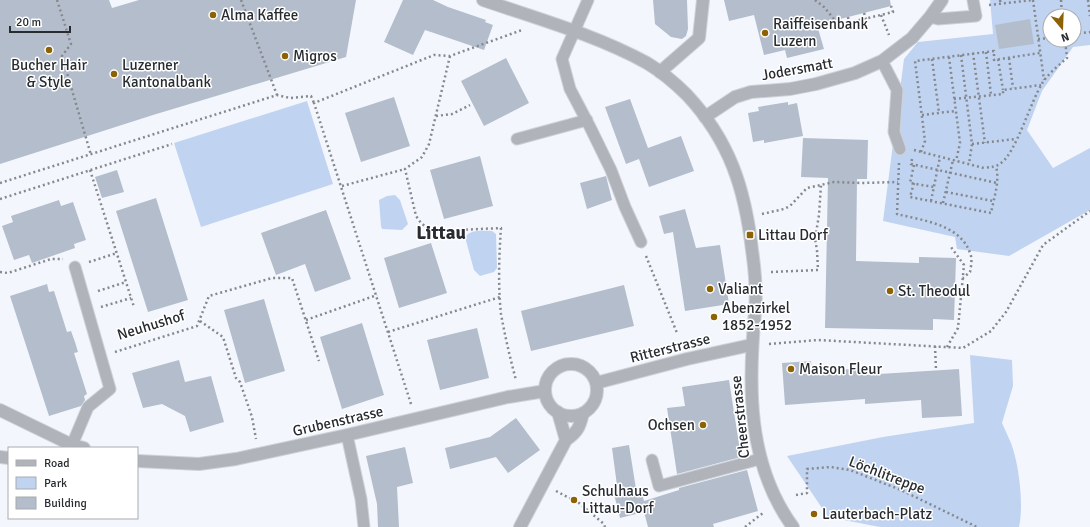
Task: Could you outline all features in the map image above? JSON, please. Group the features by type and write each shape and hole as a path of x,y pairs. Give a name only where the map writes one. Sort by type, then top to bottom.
{"street":[{"name":"Cheerstrasse","path":"483,0 604,43 647,63 684,93 715,130 730,156 742,191 748,216 755,272 755,310 752,345 751,396 754,428 760,459 770,489 783,513 793,527"},
{"path":"660,72 699,38 703,0"},
{"name":"Jodersmatt","path":"705,117 735,97 751,92 790,89 831,80 855,73 882,61 912,38 942,0"},
{"name":"Ritterstrasse","path":"596,383 687,359 752,345"},
{"path":"567,364 580,365 587,369 593,376 596,383 596,397 589,408 583,413 571,416 558,412 551,407 546,400 546,382 550,375 555,369 567,364"},
{"name":"Grubenstrasse","path":"138,461 199,464 258,456 508,397 545,390"},
{"path":"0,410 75,447"},
{"path":"558,412 566,440"},
{"path":"520,527 566,440 574,435 581,424 583,413"}],"lane":[{"path":"588,0 562,59 570,89 611,170 625,207 641,242"},
{"path":"930,17 938,19 976,16 974,4"},
{"path":"882,61 897,90 894,132 900,149"},
{"path":"517,140 586,120"},
{"name":"Neuhushof","path":"75,447 88,407 110,389 76,266"},
{"path":"347,436 361,499 364,527"},
{"path":"652,460 659,486 760,459"}],"path":[{"path":"57,0 71,44 62,56 91,154"},
{"path":"241,0 277,95"},
{"path":"815,0 824,7 839,25 893,12 891,6"},
{"path":"1000,0 1001,4"},
{"path":"974,4 1001,4 1033,0 1044,80"},
{"path":"1088,0 1090,16"},
{"path":"864,12 866,19"},
{"path":"881,15 889,36"},
{"path":"848,16 849,23"},
{"path":"314,103 434,55 450,56 524,30"},
{"path":"1038,39 1042,39"},
{"path":"963,278 970,272 972,257 964,240 940,224 897,214 900,149 914,150 984,168 996,166 1010,153 1044,80 1067,58 1066,48"},
{"path":"921,152 925,141 915,62 994,50 994,60 1040,53"},
{"path":"986,52 991,95"},
{"path":"973,53 985,143"},
{"path":"961,55 972,144 969,164"},
{"path":"342,186 405,169 422,158 426,151 436,116 450,56"},
{"path":"949,57 960,143 956,161"},
{"path":"1009,58 1013,88"},
{"path":"932,59 939,113"},
{"path":"954,99 1003,94 998,59"},
{"path":"1003,90 1041,85"},
{"path":"0,183 277,95 290,98 311,96 342,186 416,419"},
{"path":"436,116 452,114 470,105"},
{"path":"922,115 956,111"},
{"path":"972,144 1016,139"},
{"path":"0,199 172,144"},
{"path":"914,150 911,164 914,165 910,183 934,187"},
{"path":"931,201 940,157"},
{"path":"943,203 953,160"},
{"path":"914,165 997,182"},
{"path":"914,183 910,197 990,213 998,175 996,166"},
{"path":"405,169 416,216 426,228 437,231 500,228 499,283 501,312 506,344 517,382"},
{"path":"90,170 134,307"},
{"path":"762,215 790,206 807,188 834,182 898,182"},
{"path":"755,272 818,270 815,239 819,215 821,185"},
{"path":"946,192 993,201"},
{"path":"768,344 818,340 963,348 992,331 1006,312 1043,245 1090,211"},
{"path":"641,242 677,333"},
{"path":"947,347 958,328 964,265 951,247"},
{"path":"0,272 8,273 51,259 66,260 76,266 117,253"},
{"name":"Neuhushof","path":"101,357 197,326 209,296 272,278 292,278 319,361"},
{"path":"84,296 126,282"},
{"path":"306,320 377,295"},
{"path":"388,332 500,297"},
{"path":"88,311 131,298"},
{"path":"200,321 223,337 236,378 240,382 252,417 257,444"},
{"path":"935,346 936,370"},
{"name":"Löchlitreppe","path":"796,495 807,493 807,469 831,467 850,470 901,490 977,527"},
{"path":"543,484 579,503 604,524 605,527"},
{"path":"745,527 763,513"}],"green space":[{"path":"990,0 1090,0 1090,45 1082,46 1082,8 1042,8 1042,48 1072,48 1042,91 1027,130 1053,168 1090,148 1090,210 1009,256 957,249 955,237 883,221 904,59 918,42 993,34"},
{"path":"307,101 333,184 201,227 174,143"},
{"path":"395,195 400,200 408,224 402,230 382,229 379,200 387,196"},
{"path":"492,231 496,234 497,268 494,272 480,276 474,270 465,237 474,232"},
{"path":"970,355 1012,360 1013,386 1002,423 1014,452 1020,485 1021,508 1019,527 880,527 828,517 787,456 883,437 974,423"}],"building":[{"path":"0,0 109,0 112,8 139,0 356,0 346,57 153,115 0,164"},
{"path":"403,0 433,0 448,7 486,20 485,22 493,25 484,50 425,30 413,55 384,42"},
{"path":"653,0 687,0 688,29 686,36 682,39 671,37 655,24"},
{"path":"724,0 890,0 891,6 817,25 824,49 787,58 785,50 764,55 754,15 729,21"},
{"path":"1030,19 1034,44 999,49 995,25"},
{"path":"506,58 529,103 484,126 461,81"},
{"path":"394,97 410,146 361,162 345,113"},
{"path":"630,99 648,148 681,136 694,171 649,187 639,159 626,164 605,107"},
{"path":"788,102 788,105 797,103 803,136 764,143 764,140 753,142 748,113 759,111 758,107"},
{"name":"St. Theodul","path":"803,138 868,140 867,179 857,179 856,261 919,263 919,257 956,258 954,320 933,319 933,330 825,328 828,178 801,177"},
{"path":"480,156 493,206 444,219 430,170"},
{"path":"117,170 124,192 102,198 95,177"},
{"path":"606,176 612,200 587,209 580,183"},
{"path":"156,198 188,300 148,312 116,211"},
{"path":"59,200 61,206 73,202 86,240 74,244 75,248 32,263 29,255 14,260 2,226 13,222 11,216"},
{"path":"685,209 696,248 720,245 729,304 685,311 673,232 664,234 659,216"},
{"path":"326,210 351,279 315,292 305,264 276,275 261,233"},
{"path":"431,243 447,293 399,308 384,258"},
{"path":"47,284 49,292 54,291 67,332 71,331 75,342 78,352 74,353 87,394 84,396 85,400 81,406 49,416 10,296"},
{"path":"624,285 634,326 531,351 521,311"},
{"path":"264,299 285,371 245,383 224,310"},
{"path":"362,323 384,395 342,409 320,337"},
{"path":"477,328 489,378 440,390 427,340"},
{"path":"179,360 185,382 211,376 224,422 190,432 185,416 162,404 143,408 132,373"},
{"path":"811,361 812,372 863,368 863,375 959,369 962,416 922,418 921,400 865,404 865,399 785,405 782,363"},
{"name":"Ochsen","path":"729,380 741,457 677,474 667,408 685,406 682,387"},
{"path":"516,418 540,450 508,473 496,457 450,469 445,448 490,437"},
{"path":"629,445 636,489 640,488 644,501 679,490 679,488 747,470 758,511 713,524 714,527 648,527 644,512 620,518 614,494 618,493 612,448"},
{"path":"405,447 413,483 397,487 399,527 378,527 377,504 366,456"}],"place":[{"name":"Alma Kaffee","path":"213,15"},
{"name":"Raiffeisenbank Luzern","path":"765,33"},
{"name":"Bucher Hair & Style","path":"49,50"},
{"name":"Migros","path":"285,56"},
{"name":"Luzerner Kantonalbank","path":"114,74"},
{"name":"Littau Dorf","path":"750,235"},
{"name":"Valiant","path":"710,289"},
{"name":"St. Theodul","path":"890,291"},
{"name":"Abenzirkel 1852-1952","path":"714,317"},
{"name":"Maison Fleur","path":"791,369"},
{"name":"Ochsen","path":"703,425"},
{"name":"Schulhaus Littau-Dorf","path":"574,500"},
{"name":"Lauterbach-Platz","path":"814,514"}],"district":[{"name":"Littau","path":"441,233"}]}
